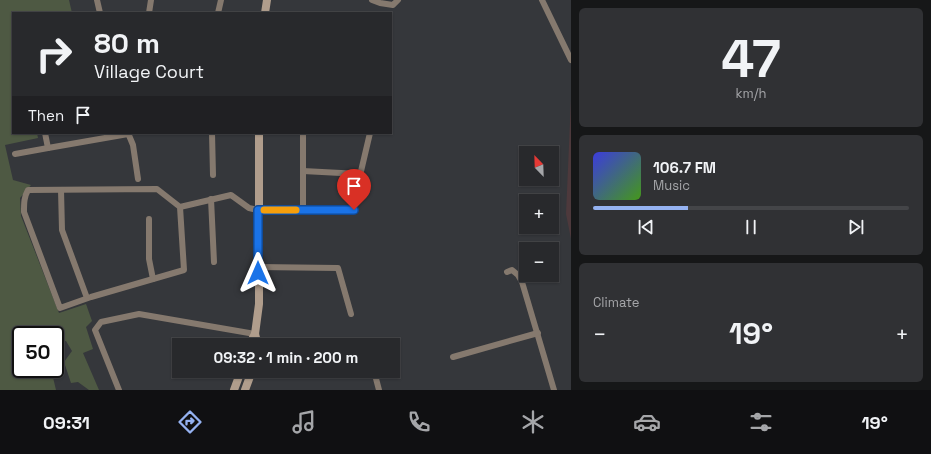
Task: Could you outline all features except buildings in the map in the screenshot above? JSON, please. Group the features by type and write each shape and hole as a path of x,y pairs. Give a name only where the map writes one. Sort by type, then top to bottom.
{"main road":[{"path":"265,12 267,0"},
{"path":"253,338 255,334 259,304 259,134"},
{"path":"255,334 256,338"},
{"path":"234,390 238,378"},
{"path":"245,390 249,378"}],"street":[{"path":"97,0 100,12"},
{"path":"149,12 151,0"},
{"path":"218,12 221,0"},
{"path":"372,0 393,5 398,0"},
{"path":"542,0 571,60"},
{"path":"45,134 48,148"},
{"path":"15,154 123,134"},
{"path":"128,134 133,145 138,179"},
{"path":"212,134 214,175"},
{"path":"303,134 303,210"},
{"path":"180,207 230,195 249,208 258,210 354,210 354,202 370,134"},
{"path":"303,171 360,174"},
{"path":"157,189 180,207 184,270 87,298 60,308 24,212 24,203 25,195 28,190 61,190 157,189"},
{"path":"61,190 62,230 87,298"},
{"path":"211,199 214,262"},
{"path":"149,219 149,259 153,279"},
{"path":"258,267 338,268 351,314"},
{"path":"507,272 512,270 518,275 522,282 554,390"},
{"path":"118,390 95,330 102,322 139,314 255,334"},
{"path":"453,358 538,333"},
{"path":"376,378 379,390"}],"shaded area":[{"path":"571,99 571,239 566,214"}],"green space":[{"path":"0,0 69,0 72,12 12,12 12,134 37,134 38,138 5,145 13,180 31,185 20,198 21,216 59,313 86,304 92,321 86,327 93,349 83,353 99,390 89,390 78,382 71,383 64,362 72,351 66,341 64,341 64,326 12,326 12,378 53,378 56,390 0,390"}],"slow traffic":[{"path":"264,210 296,210"}],"route":[{"path":"258,273 258,210 354,210"}]}
